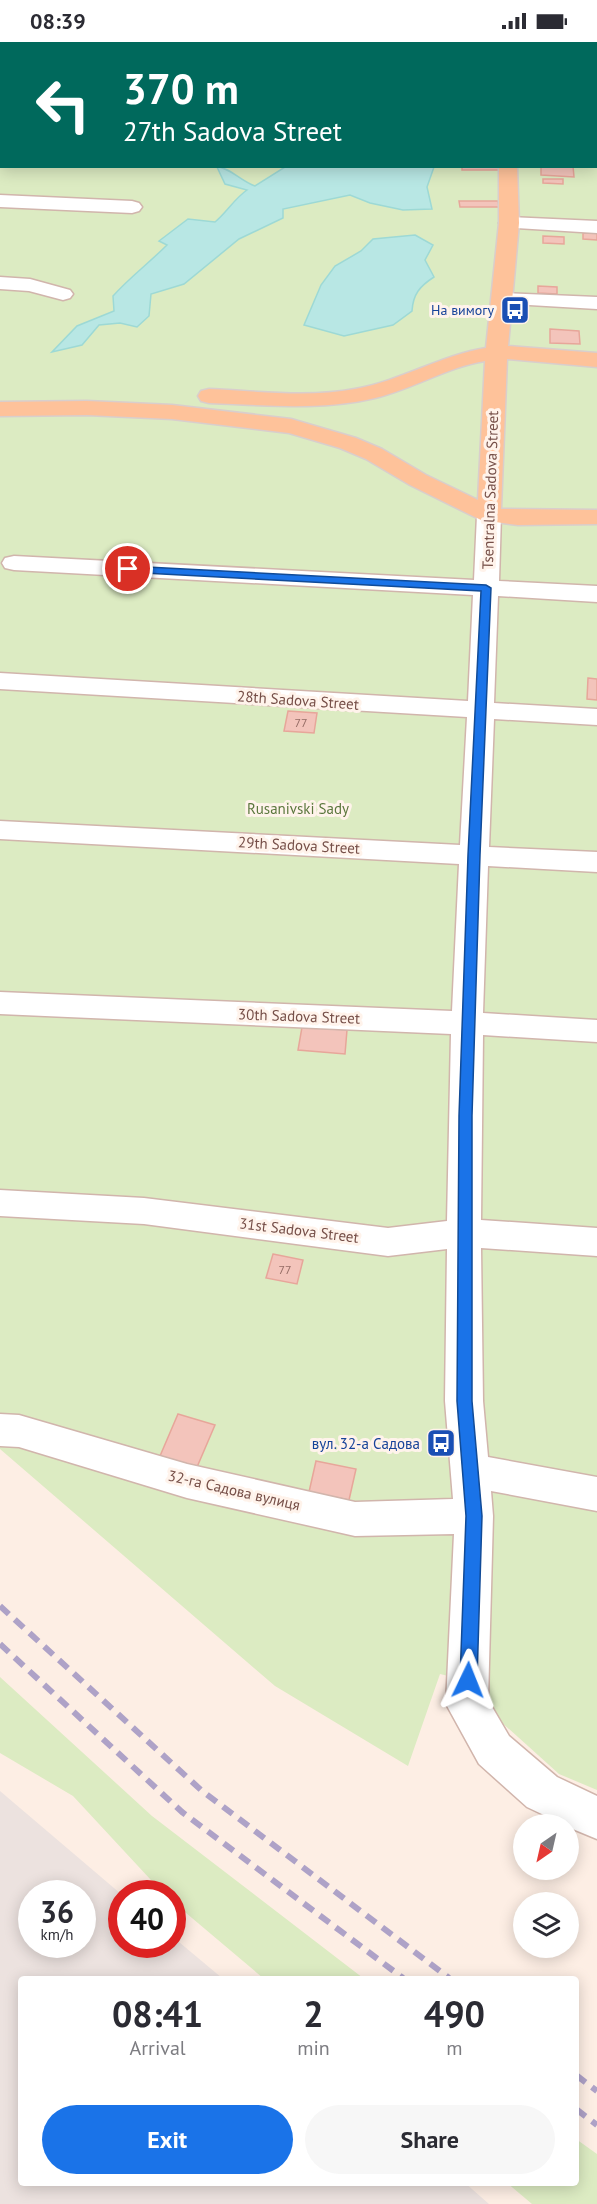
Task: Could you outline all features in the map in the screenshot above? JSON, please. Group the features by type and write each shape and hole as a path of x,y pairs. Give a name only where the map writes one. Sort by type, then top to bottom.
{"main road":[{"name":"Tsentralna Sadova Street","path":"489,514 496,353 509,223 508,168"},
{"path":"0,392 72,391 327,400 358,395 496,353 597,360"},
{"path":"374,454 364,437 363,422 377,401 401,383"},
{"path":"0,409 87,408 172,412 291,426 348,442 374,454 418,480 489,514 518,518 597,517"}],"street":[{"path":"0,201 132,207"},
{"path":"509,223 597,227"},
{"path":"0,283 30,285 63,294"},
{"path":"503,299 597,303"},
{"name":"Tsentralna Sadova Street","path":"489,514 467,1023 464,1233 465,1401 474,1516 468,1704 494,1750 542,1792 597,1818"},
{"path":"14,563 597,594"},
{"name":"28th Sadova Street","path":"0,681 597,717"},
{"name":"29th Sadova Street","path":"0,830 597,862"},
{"name":"30th Sadova Street","path":"0,1003 467,1023 597,1031"},
{"name":"31st Sadova Street","path":"0,1203 144,1211 388,1242 464,1233 597,1242"},
{"name":"32-га Садова вулиця","path":"0,1430 19,1431 187,1481 355,1519 474,1516"},
{"path":"470,1470 597,1494"}],"shaded area":[{"path":"0,1791 108,1883 108,1958 186,1958 186,1948 220,1976 18,1976 18,2186 469,2186 489,2204 0,2204"}],"green space":[{"name":"Rusanivski Sady","path":"0,168 597,168 597,1790 559,1774 489,1711 487,1685 440,1674 408,1766 275,1686 0,1449"},
{"path":"0,1677 152,1816 360,1976 261,1976 186,1913 186,1880 151,1880 73,1796 0,1753"},
{"path":"579,2141 597,2154 597,2204 532,2204 511,2186 579,2186"}],"water":[{"path":"217,168 226,169 255,186 283,168 434,168 427,187 432,209 403,210 370,203 350,195 283,209 283,218 239,239 184,284 151,294 149,316 137,327 120,323 99,325 82,345 52,352 77,326 114,311 113,296 167,245 159,241 188,219 215,222 247,190 225,184"},
{"path":"415,235 433,245 425,260 434,277 418,291 412,311 393,325 344,336 304,325 321,285 335,266 361,251 373,239"}],"building":[{"path":"462,168 499,168 499,170 462,170"},
{"path":"541,168 573,168 574,177 541,175"},
{"path":"543,179 563,179 563,184 543,183"},
{"path":"459,201 498,201 499,207 460,207"},
{"path":"583,233 597,233 597,240 583,239"},
{"path":"543,236 564,237 564,244 543,243"},
{"path":"538,286 557,287 557,294 538,293"},
{"path":"550,329 579,331 580,344 550,343"},
{"path":"588,678 597,679 597,700 587,699"},
{"path":"288,711 317,713 314,733 284,731"},
{"path":"302,1027 347,1030 345,1054 298,1050"},
{"path":"273,1254 303,1260 297,1284 266,1278"},
{"path":"178,1414 215,1425 197,1467 160,1456"},
{"path":"316,1461 356,1469 349,1500 309,1492"}],"railway":[{"path":"0,1606 201,1790 446,1976"},
{"path":"0,1644 182,1812 400,1976"},
{"path":"579,2077 597,2091"},
{"path":"579,2111 597,2125"}],"place":[{"name":"На вимогу","path":"515,310"},
{"name":"вул. 32-а Садова","path":"441,1443"}],"route":[{"path":"128,569 486,588 467,1023 464,1233 465,1401 474,1516 468,1680"}]}
